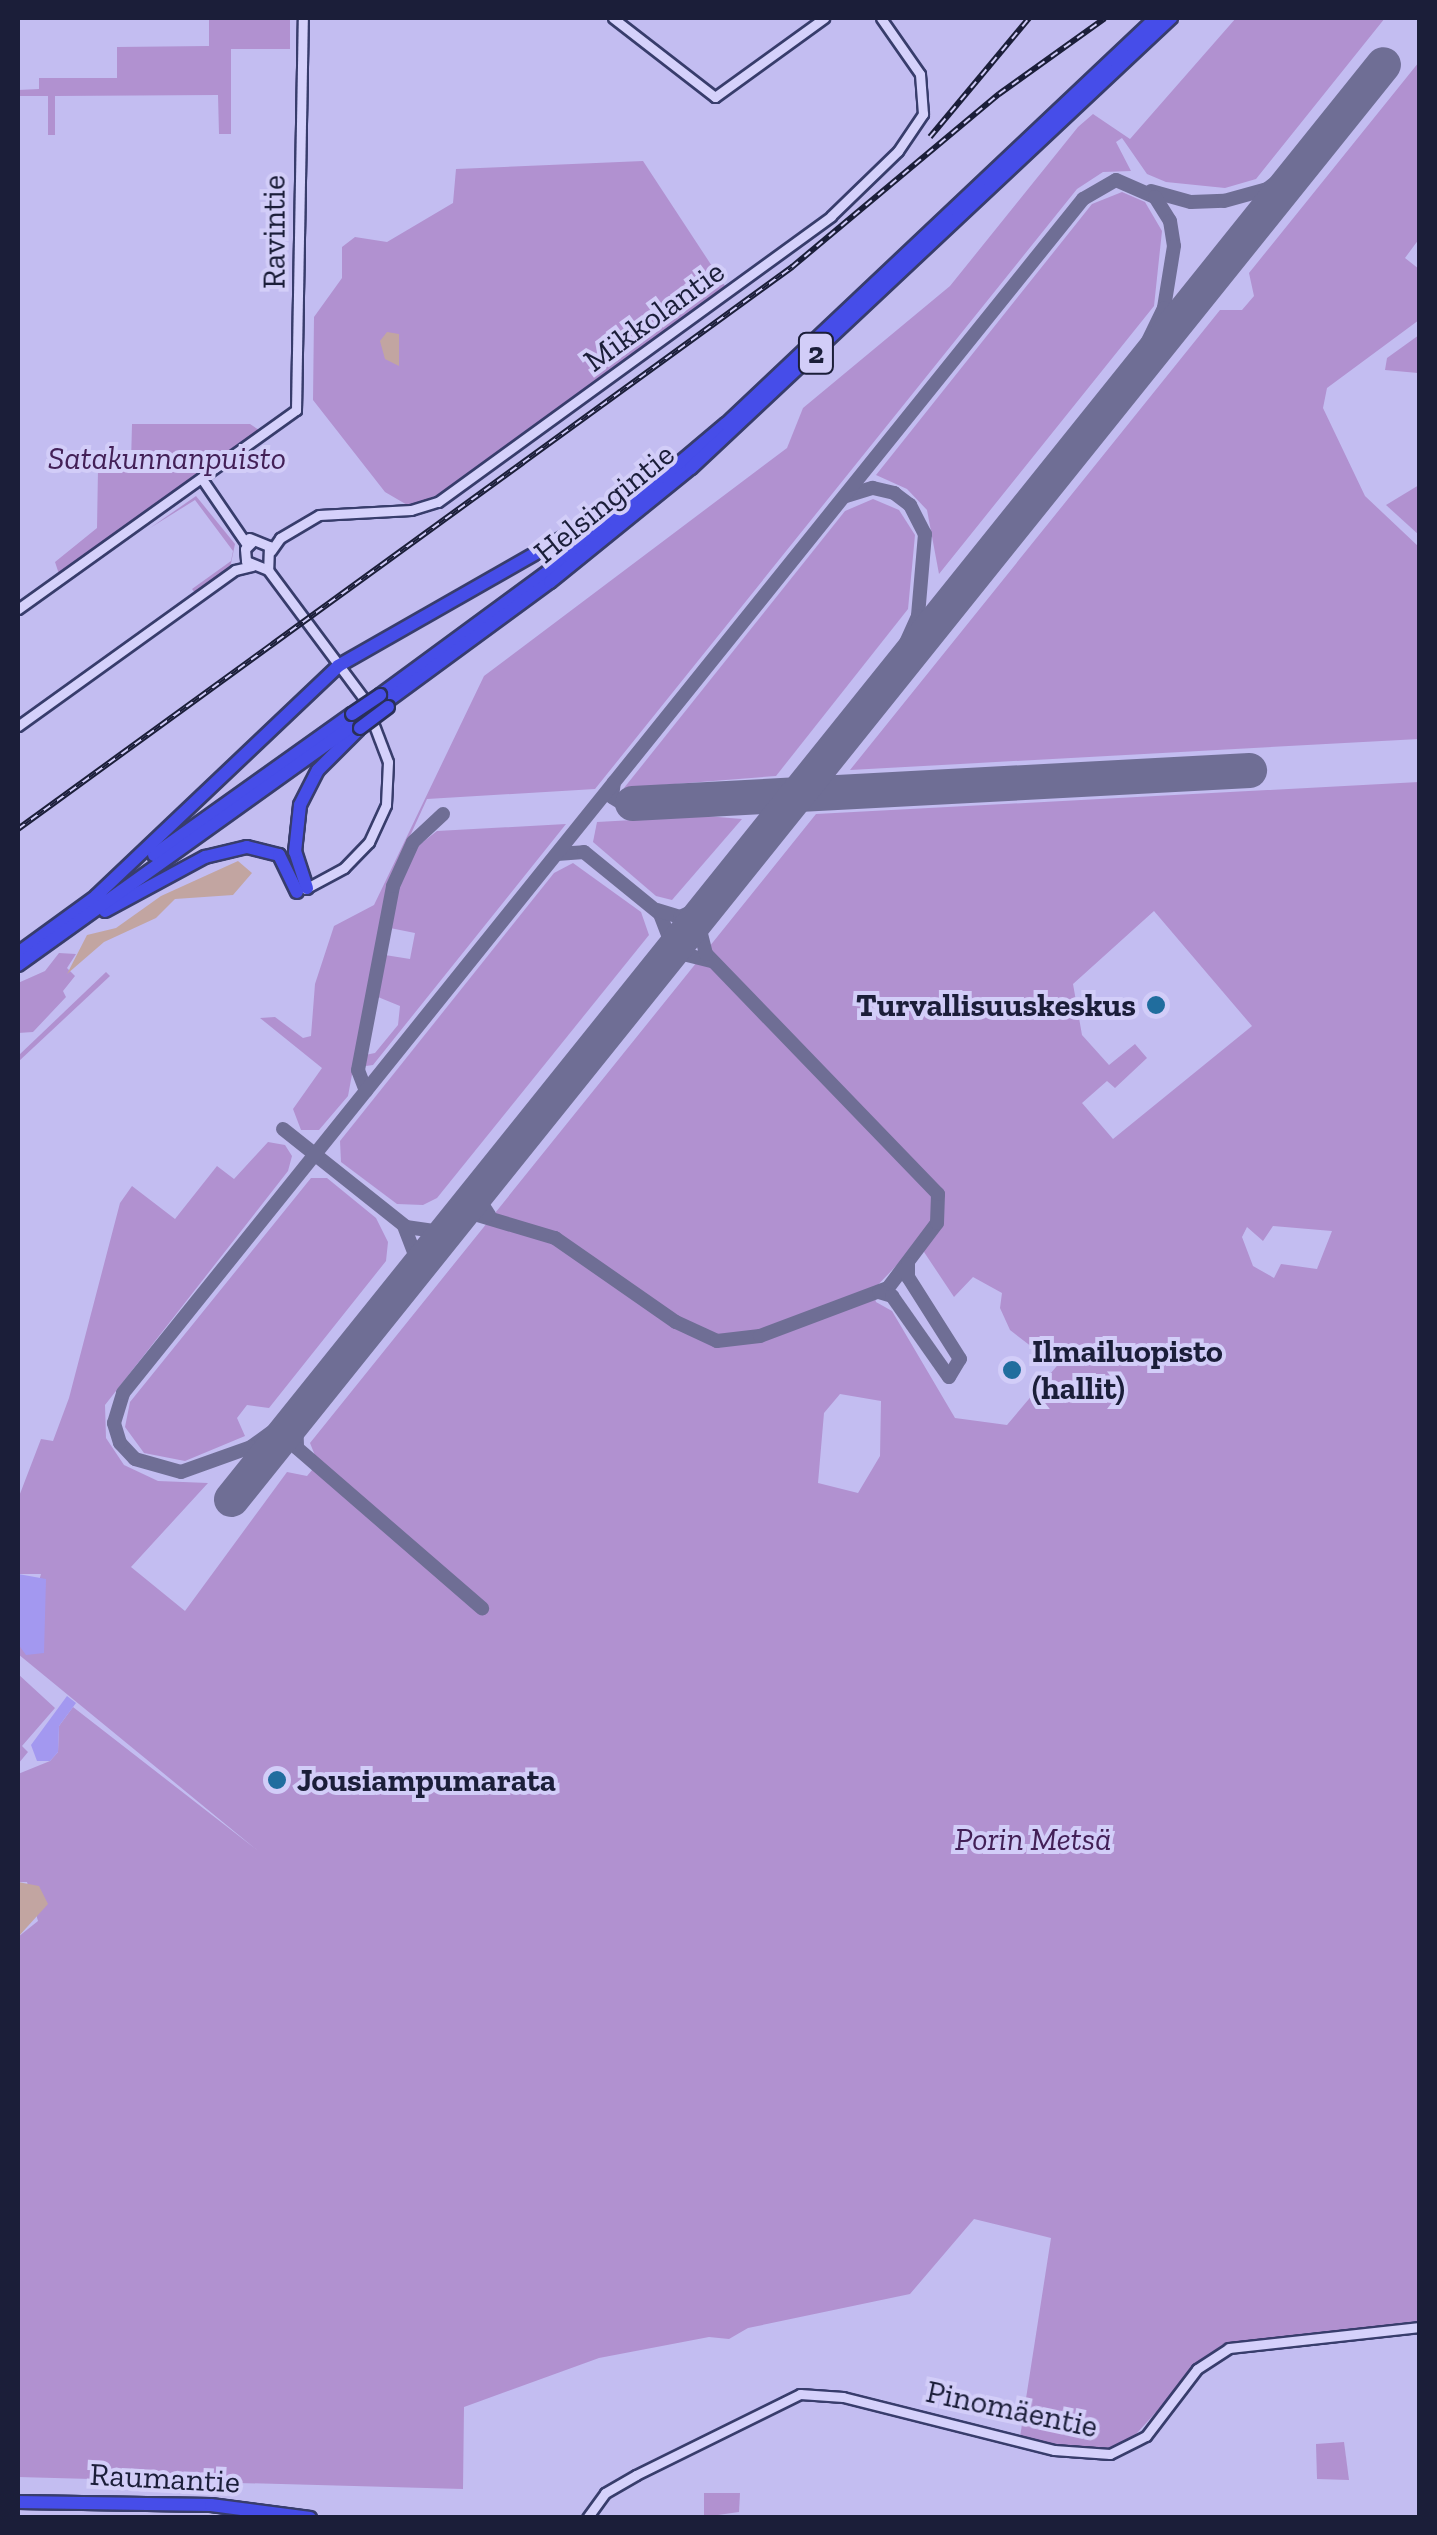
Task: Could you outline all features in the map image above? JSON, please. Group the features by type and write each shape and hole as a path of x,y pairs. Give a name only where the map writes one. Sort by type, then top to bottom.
{"highway":[{"name":"Helsingintie","path":"18,965 356,722 569,556 726,424 1156,18"},
{"name":"Helsingintie","path":"384,701 440,664 691,468 1052,123 1171,18"},
{"path":"96,896 338,666 606,516 726,424"},
{"name":"Helsingintie","path":"18,954 96,896 356,722"},
{"path":"302,890 295,852 300,805 318,770 356,722"},
{"path":"18,965 142,889 224,852 272,852 302,890"},
{"name":"Raumantie","path":"18,2502 310,2518"}],"street":[{"name":"Ravintie","path":"18,609 268,434 298,402 303,18"},
{"path":"613,18 716,97 824,18"},
{"name":"Mikkolantie","path":"280,538 319,515 411,510 438,502 831,216 898,151 924,114 920,74 881,18"},
{"path":"202,479 251,545 260,568 377,722 389,788 382,819 361,853 302,890"},
{"path":"18,726 235,570 251,545 280,538"},
{"path":"235,570 260,568 280,538"},
{"path":"251,545 270,555"},
{"name":"Pinomäentie","path":"587,2518 605,2493 800,2394 842,2397 1054,2450 1110,2454 1146,2436 1197,2370 1230,2348 1420,2327"}],"green space":[{"path":"209,18 290,18 290,49 231,49 231,134 219,134 218,95 55,96 55,135 48,135 48,96 18,96 18,90 39,89 39,78 117,78 117,47 209,46"},
{"path":"1236,18 1385,18 1256,179 1225,188 1166,182 1147,174 1122,138 1116,142 1131,171 1103,172 1077,189 595,789 427,799 387,886 348,1096 319,1130 301,1130 293,1109 322,1068 260,1018 275,1017 303,1038 311,1036 315,984 334,926 374,905 484,676 787,448 803,408 950,286 1078,127 1093,114 1130,139"},
{"path":"1419,62 1419,239 1405,258 1419,269 1419,320 1327,388 1323,408 1365,496 1419,547 1419,739 850,770 1220,310 1242,310 1254,296 1249,273"},
{"path":"643,161 727,289 445,492 409,506 385,492 313,400 314,317 342,278 342,247 355,237 387,242 453,203 456,169"},
{"path":"1122,192 1145,202 1162,231 1154,306 939,574 927,510 907,489 876,475 1092,204"},
{"path":"1419,335 1419,385 1418,373 1385,370 1387,358"},
{"name":"Satakunnanpuisto","path":"132,424 250,424 259,430 59,574 55,562 97,528 98,469 55,463 131,463"},
{"path":"1419,485 1419,535 1386,505"},
{"path":"196,496 235,544 230,568 195,593 192,589 231,561 233,551 195,500 150,528"},
{"path":"873,499 899,510 915,535 908,609 776,776 624,788 845,511"},
{"name":"Porin Metsä","path":"1419,782 1419,2323 1234,2342 1196,2368 1128,2443 1107,2450 1053,2446 1020,2437 1051,2238 974,2219 910,2294 748,2328 729,2339 709,2337 599,2358 464,2407 463,2489 18,2477 18,1937 38,1921 27,1882 18,1882 18,1774 50,1761 58,1752 59,1726 73,1707 257,1850 18,1654 41,1574 18,1574 18,1499 41,1439 53,1441 69,1398 120,1203 132,1186 175,1219 217,1166 234,1179 268,1142 285,1145 292,1156 288,1171 105,1405 106,1438 124,1465 158,1481 208,1483 131,1567 185,1611 287,1472 307,1476 318,1463 310,1443 816,814","holes":["1154,911 1252,1026 1113,1139 1082,1103 1107,1081 1115,1088 1147,1058 1135,1044 1109,1065 1082,1035 1073,984","1273,1226 1332,1231 1317,1269 1281,1264 1274,1278 1253,1266 1242,1237 1247,1227 1263,1241","918,1243 954,1297 973,1277 1002,1293 1000,1308 1010,1330 1032,1347 1067,1354 1007,1425 955,1418 892,1311 876,1302 873,1290","840,1394 881,1401 880,1456 858,1493 818,1483 824,1413"]},
{"path":"706,816 742,819 672,900 656,896 593,842 597,822"},
{"path":"566,824 373,1065 366,1066 365,1055 375,1053 398,1025 400,1006 378,997 385,955 410,959 415,933 390,928 402,875 419,845 437,831"},
{"path":"573,863 641,912 649,935 437,1198 423,1205 397,1204 341,1162 340,1141 554,873"},
{"path":"59,953 76,954 67,968 75,976 63,991 66,997 33,1032 18,1033 18,983 45,971"},
{"path":"106,972 110,976 18,1062 18,1056"},
{"path":"311,1178 327,1178 376,1218 388,1242 386,1261 269,1408 247,1405 237,1418 245,1436 185,1461 144,1453 125,1427 130,1402"},
{"path":"18,1674 55,1708 22,1746 28,1752 18,1764"},
{"path":"1344,2442 1349,2480 1317,2479 1316,2444"},
{"path":"704,2493 740,2493 739,2512 704,2517"}],"sand":[{"path":"18,1574 46,1579 44,1653 26,1655 18,1644"},
{"path":"67,1696 76,1703 59,1726 58,1752 50,1761 37,1761 31,1745"}],"shaded area":[{"path":"387,332 399,334 399,366 385,359 380,341"},
{"path":"238,861 252,873 233,895 175,899 156,918 104,942 67,974 87,935 116,928 161,896"},
{"path":"18,1882 39,1886 48,1904 18,1937"}],"taxiway":[{"path":"1151,191 1191,202 1224,201 1267,189 1307,159"},
{"path":"302,1410 251,1447 181,1472 135,1459 120,1443 114,1423 123,1393 1083,199 1116,180 1155,197 1170,221 1174,246 1164,308 1129,380"},
{"path":"846,496 873,488 894,493 910,505 925,534 918,616 891,676"},
{"path":"614,782 612,797 623,804"},
{"path":"366,1091 358,1070 393,886 413,842 443,814"},
{"path":"557,854 584,852 660,914 669,938 658,967"},
{"path":"657,910 680,917 706,905"},
{"path":"283,1129 406,1227 434,1231 471,1213 555,1238 676,1322 717,1341 760,1336 888,1288 937,1223 938,1194 706,954 699,926 708,905"},
{"path":"662,963 683,954 712,961"},
{"path":"484,1183 480,1201 489,1215"},
{"path":"404,1226 415,1255 405,1281"},
{"path":"879,1292 892,1296 949,1377 960,1359 908,1277 908,1264"},
{"path":"296,1417 297,1448 482,1608"}],"runway":[{"path":"231,1499 1383,64"},
{"path":"632,803 1249,770"}],"railway":[{"path":"930,137 1029,18"},
{"path":"18,829 792,267 999,94 1105,18"}],"place":[{"name":"Turvallisuuskeskus","path":"1156,1005"},
{"name":"Ilmailuopisto (hallit)","path":"1012,1370"},
{"name":"Jousiampumarata","path":"277,1780"}]}
